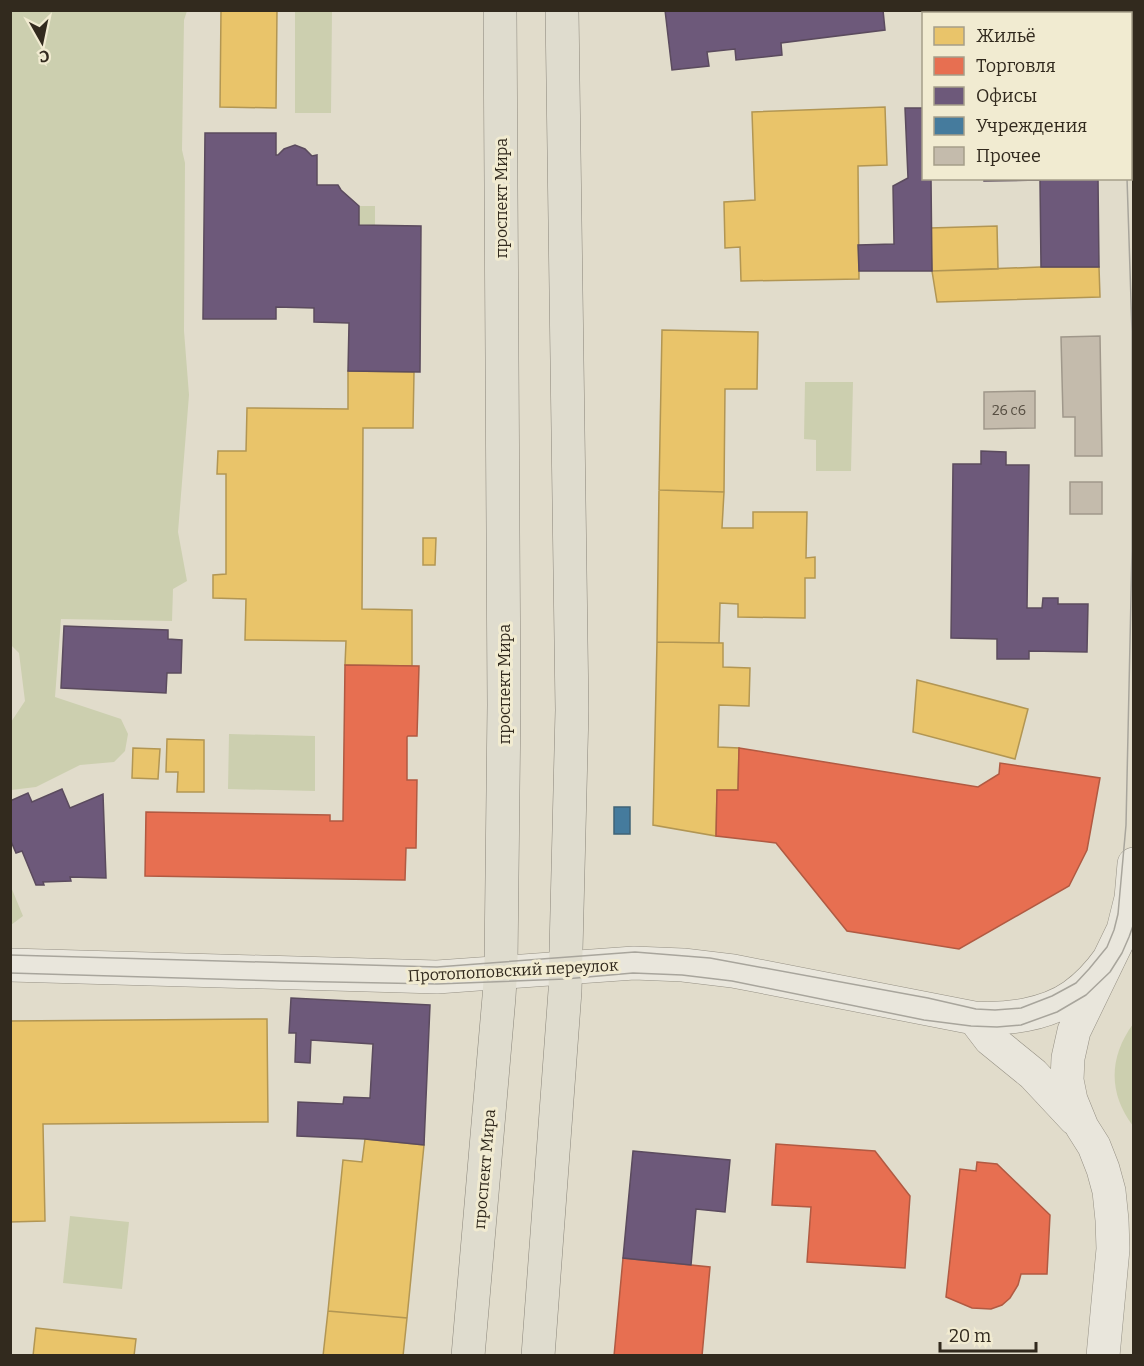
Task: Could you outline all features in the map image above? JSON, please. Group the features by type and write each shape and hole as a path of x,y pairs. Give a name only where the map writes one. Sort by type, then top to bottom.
{"main road":[{"name":"проспект Мира","path":"468,1356 501,972 504,705 500,10"},
{"path":"538,1356 566,969 572,699 562,10"}],"street":[{"path":"1132,33 1134,78"},
{"path":"1103,1356 1113,1249 1109,1191 1094,1146 1082,1127 1071,1100 1067,1080 1068,1058 1074,1031 1123,930 1131,898 1134,864"},
{"name":"Протопоповский переулок","path":"10,965 437,977 634,963 683,965 733,971 974,1018 995,1019 1020,1017 1055,1006 1072,996 1109,959"},
{"path":"974,1018 990,1039 1033,1074 1082,1127"}],"green space":[{"path":"11,10 187,11 184,20 182,150 185,163 184,331 189,395 178,532 187,581 173,589 172,621 61,619 55,697 121,719 128,734 125,751 114,762 80,765 36,787 11,790 11,722 25,701 19,653 10,644"},
{"path":"295,11 332,11 331,113 295,113"},
{"path":"359,206 375,206 375,225 359,225"},
{"path":"805,382 853,382 851,471 816,471 816,440 804,439"},
{"path":"229,734 315,736 315,791 228,789"},
{"path":"11,887 23,916 10,925"},
{"path":"1133,1024 1133,1126 1119,1101 1115,1075 1119,1049"},
{"path":"70,1216 129,1222 122,1289 63,1283"}],"building: Жильё":[{"path":"221,10 277,10 276,108 220,107"},
{"path":"885,107 887,165 858,166 859,279 741,281 740,247 725,248 724,202 755,200 752,112"},
{"path":"997,226 998,269 932,271 930,228"},
{"path":"1099,267 1100,297 937,302 932,271"},
{"path":"662,330 758,332 757,389 725,389 724,492 659,490"},
{"path":"348,371 414,372 413,428 363,428 362,609 412,610 412,666 345,665 346,641 245,640 246,599 213,598 213,575 226,574 226,474 217,474 218,451 246,451 247,408 348,409"},
{"path":"659,490 724,492 722,528 753,528 753,512 807,512 806,558 815,557 815,578 805,578 805,618 738,617 738,604 720,603 719,643 657,642"},
{"path":"423,538 436,538 435,565 423,565"},
{"path":"657,642 723,643 723,667 750,668 749,706 719,705 718,747 739,748 738,790 717,790 716,836 653,825"},
{"path":"917,680 1028,709 1015,759 913,732"},
{"path":"167,739 204,740 204,792 177,792 178,772 166,772"},
{"path":"133,748 160,749 158,779 132,778"},
{"path":"267,1019 268,1122 43,1124 45,1221 10,1222 10,1021"},
{"path":"365,1139 424,1145 407,1318 328,1311 343,1160 362,1162"},
{"path":"328,1311 407,1318 403,1356 323,1356"},
{"path":"36,1328 136,1339 134,1356 33,1356"}],"building: Торговля":[{"path":"1019,10 1094,10 1094,12 1019,12"},
{"path":"345,665 419,666 417,736 407,737 407,780 417,780 416,848 406,848 405,880 145,876 146,812 330,815 330,821 343,821"},
{"path":"739,748 978,787 999,774 1000,763 1100,778 1087,850 1069,886 959,949 847,931 776,843 716,836 717,790 738,790"},
{"path":"776,1144 875,1151 910,1196 905,1268 807,1262 811,1207 772,1205"},
{"path":"977,1162 997,1164 1050,1215 1047,1274 1021,1274 1018,1285 1010,1298 1002,1305 991,1309 972,1308 946,1297 960,1169 976,1171"},
{"path":"623,1258 710,1267 702,1356 614,1356"}],"building: Офисы":[{"path":"665,10 883,10 885,30 781,43 782,55 736,60 735,49 707,52 709,66 672,70"},
{"path":"905,108 922,108 922,180 931,180 932,271 859,271 858,245 894,244 893,186 908,178"},
{"path":"205,133 276,133 276,155 295,145 305,149 312,156 317,155 317,185 338,185 359,206 359,225 421,226 420,372 348,371 349,323 314,322 314,308 276,307 276,319 203,319"},
{"path":"984,180 1040,180 984,181"},
{"path":"1040,180 1098,180 1099,267 1041,267"},
{"path":"981,451 1006,452 1006,465 1029,465 1027,608 1042,608 1043,598 1058,598 1058,604 1088,604 1087,652 1029,651 1029,659 997,659 997,639 951,638 953,464 981,464"},
{"path":"64,626 168,630 168,639 182,640 181,673 167,673 166,693 61,688"},
{"path":"62,789 70,808 103,794 106,878 70,877 71,881 43,882 44,885 36,885 22,851 16,853 10,839 10,801 28,793 32,802"},
{"path":"291,998 430,1005 424,1145 365,1139 297,1136 298,1102 343,1104 344,1097 370,1098 373,1044 311,1040 310,1063 295,1062 296,1033 289,1033"},
{"path":"633,1151 730,1160 725,1212 696,1209 691,1265 623,1258"}],"building: Учреждения":[{"path":"614,807 630,807 630,834 614,834"}],"building: Прочее":[{"path":"1100,336 1102,456 1075,456 1075,417 1063,417 1061,337"},
{"path":"1035,391 1035,428 984,429 984,392"},
{"path":"1070,482 1102,482 1102,514 1070,514"}],"tram line":[{"path":"10,955 437,967 635,952 710,958 976,1009 995,1010 1021,1008 1052,996 1076,983 1107,947 1114,930 1118,914 1126,825 1132,551 1132,331 1127,180"},
{"path":"10,973 437,984 565,979 633,973 682,975 732,981 924,1020 997,1027 1021,1025 1057,1012 1086,995 1110,972 1122,953 1134,923"}]}
